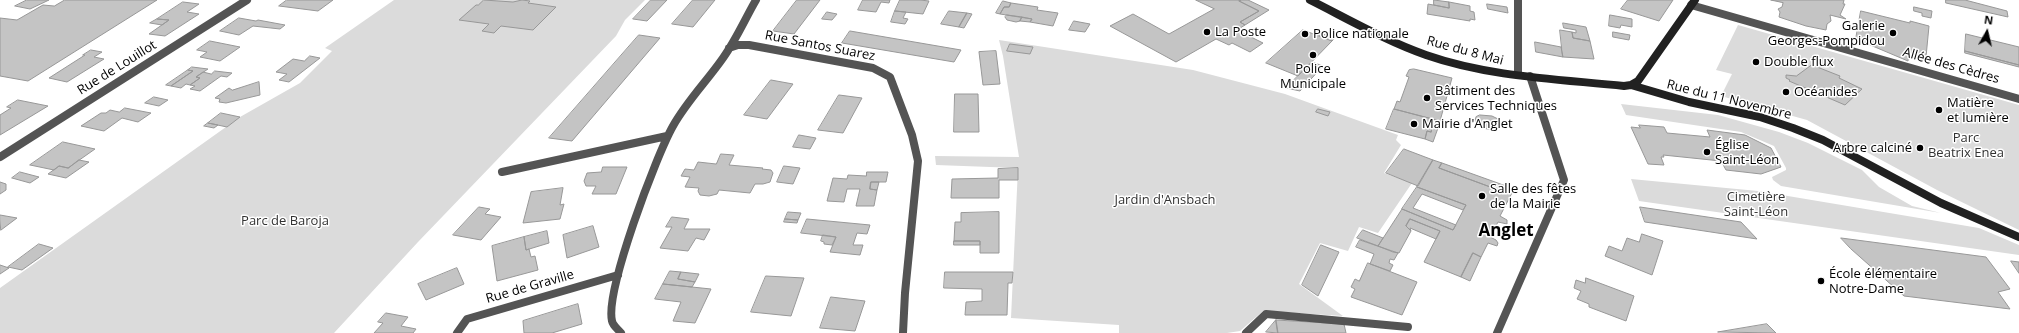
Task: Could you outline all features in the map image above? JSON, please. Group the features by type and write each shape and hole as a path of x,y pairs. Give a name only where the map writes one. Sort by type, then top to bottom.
{"street":[{"name":"Rue de Louillot","path":"0,156 247,0"},
{"path":"621,333 612,322 611,310 618,275 645,192 667,136 729,48 756,0"},
{"name":"Rue du 8 Mai","path":"1310,0 1402,45 1426,55 1495,73 1530,76"},
{"path":"1518,0 1518,75"},
{"path":"1631,85 1638,81 1693,2"},
{"name":"Allée des Cèdres","path":"1693,2 2019,99"},
{"name":"Rue Santos Suarez","path":"729,48 738,45 749,45 873,68 890,77 912,135 918,161 905,293 904,329"},
{"path":"1497,333 1564,180 1530,76"},
{"name":"Rue du 11 Novembre","path":"1530,76 1624,86 1631,85 1689,102 1760,117 1793,128 1856,156 1941,202 2019,237"},
{"path":"502,172 667,136"},
{"name":"Rue de Graville","path":"457,333 467,319 618,275"},
{"path":"1246,333 1266,314 1408,327"}],"green space":[{"name":"Parc de Baroja","path":"394,0 645,0 625,20 616,36 418,242 334,333 0,333 0,288 240,117 300,83 332,51 325,48"},
{"name":"Parc Beatrix Enea","path":"1738,25 2019,105 2019,230 1937,190 1807,120 1721,96 1732,74 1716,70"},
{"name":"Jardin d'Ansbach","path":"999,40 1193,70 1285,94 1398,135 1396,140 1401,145 1384,173 1412,183 1378,233 1359,227 1348,251 1320,243 1299,284 1343,316 1263,311 1240,331 1227,333 1119,333 1119,325 1011,318 1018,168 936,165 935,156 1019,157 1003,56"},
{"path":"1621,104 1718,115 1779,132 1808,143 1862,170 1879,187 1912,206 1941,213 1781,186 1773,180 1772,177 1786,170 1786,168 1774,146 1741,132 1626,115"},
{"name":"Cimetière Saint-Léon","path":"1631,179 1758,191 1979,228 2019,245 2019,255 1639,201"}],"building":[{"path":"27,0 49,0 30,9 15,6"},
{"path":"65,0 157,0 28,81 0,76 0,18 17,20 43,5 54,6"},
{"path":"287,0 333,0 318,11 279,6"},
{"path":"484,0 513,2 522,0 530,1 528,3 556,7 533,30 501,26 494,33 482,31 489,24 459,20"},
{"path":"651,0 667,0 647,21 633,19"},
{"path":"693,0 715,0 693,27 672,24"},
{"path":"797,0 820,0 794,34 773,31"},
{"path":"863,0 890,0 889,3 881,2 876,12 858,10"},
{"path":"900,0 929,1 923,14 895,11"},
{"name":"La Poste","path":"1196,0 1241,0 1239,1 1259,11 1240,22 1245,25 1237,30 1263,43 1250,52 1232,43 1229,45 1216,39 1176,62 1110,26 1133,14 1169,34 1214,9"},
{"path":"1248,0 1269,10 1245,25 1240,22 1259,11 1239,1"},
{"path":"1434,0 1449,2 1449,8 1434,5"},
{"path":"1628,0 1673,0 1659,21 1621,9"},
{"path":"1771,0 1844,0 1843,4 1845,4 1840,15 1846,19 1830,15 1831,21 1827,24 1826,30 1806,26 1779,17 1780,12 1778,9 1782,7 1783,3"},
{"path":"1946,0 1965,0 2007,11 2008,17 1946,3"},
{"path":"1003,1 1011,3 1009,7 1004,7 1000,14 996,13"},
{"path":"183,2 199,4 187,12 199,14 165,36 149,34 169,20 157,19"},
{"path":"1449,2 1470,6 1470,11 1474,12 1475,20 1470,19 1470,21 1427,14 1428,4 1449,8"},
{"path":"1011,3 1038,7 1037,10 1058,13 1053,26 1030,22 1032,19 1000,14 1004,7 1009,7"},
{"path":"1487,4 1507,7 1508,13 1488,9"},
{"path":"1914,7 1932,11 1931,18 1922,16 1922,13 1914,11"},
{"path":"895,11 906,12 903,18 908,19 905,24 891,22"},
{"path":"949,11 967,13 959,27 941,24"},
{"name":"Galerie Georges-Pompidou","path":"1861,11 1929,26 1926,57 1909,52 1908,61 1856,39"},
{"path":"827,12 837,14 832,20 822,19"},
{"path":"967,13 972,14 964,28 959,27"},
{"path":"1007,15 1022,17 1020,21 1016,22 1007,20 1005,17"},
{"path":"1610,15 1632,19 1632,27 1621,25 1620,28 1609,26"},
{"path":"1022,17 1032,19 1030,22 1020,21"},
{"path":"239,18 285,25 280,29 253,26 239,35 220,31"},
{"path":"157,19 169,20 162,25 150,23"},
{"path":"1074,21 1090,24 1085,32 1069,30"},
{"path":"1563,23 1586,27 1590,41 1573,38 1572,32 1576,33 1576,30 1564,28"},
{"path":"1303,30 1332,41 1298,76 1266,63"},
{"path":"1560,30 1572,32 1573,38 1590,41 1594,59 1563,57"},
{"path":"850,31 961,50 954,62 842,43"},
{"path":"1317,32 1335,38 1332,41 1315,34"},
{"path":"1613,32 1630,35 1629,40 1613,37"},
{"path":"1966,34 2019,47 2019,65 1965,51"},
{"path":"639,35 660,38 572,141 549,138"},
{"path":"210,41 240,47 220,61 200,57 207,52 197,50"},
{"path":"1535,42 1561,47 1563,57 1536,52"},
{"path":"1010,44 1033,47 1030,54 1007,51"},
{"path":"91,50 102,52 94,57 104,59 67,82 49,78 85,55 83,55"},
{"path":"996,51 1000,84 983,85 979,52"},
{"path":"1965,51 2019,65 2019,67 1965,53"},
{"path":"310,56 320,58 289,82 279,80 287,74 276,72 293,59 304,61"},
{"path":"1312,62 1323,66 1300,91 1286,88"},
{"path":"1812,65 1840,76 1839,78 1862,89 1845,105 1789,81 1790,80 1786,78 1786,75 1796,76"},
{"path":"192,67 208,69 196,77 200,78 190,85 186,84 181,88 171,86 193,71 188,70"},
{"path":"1414,69 1452,78 1440,121 1394,109 1397,101 1400,102 1409,77 1406,76 1409,70"},
{"path":"188,70 193,71 171,86 166,85"},
{"path":"215,71 232,73 227,77 221,76 200,91 190,89 195,86 190,85 200,78 196,77 203,72 211,74"},
{"path":"771,80 793,84 767,119 744,115"},
{"path":"259,82 260,95 226,103 219,102 220,99 215,98 229,88 232,90"},
{"path":"955,94 978,94 979,132 954,132"},
{"path":"839,95 862,98 843,133 818,130"},
{"path":"154,97 168,100 159,106 145,103"},
{"path":"18,100 48,106 0,135 0,115 11,108 7,107"},
{"path":"125,108 151,113 138,122 122,118 104,131 81,126 101,113 106,113 110,110 119,112"},
{"path":"1318,109 1330,112 1328,116 1316,112"},
{"path":"1394,109 1440,121 1438,128 1432,127 1431,132 1427,131 1425,139 1386,129"},
{"path":"221,113 240,117 227,127 208,123"},
{"path":"1480,115 1492,116 1498,119 1502,123 1501,127 1493,130 1482,128 1475,121 1476,117"},
{"path":"208,123 218,125 214,128 204,126"},
{"name":"Église Saint-Léon","path":"1639,125 1664,127 1667,133 1710,137 1707,130 1745,135 1771,148 1781,167 1761,174 1726,170 1721,161 1663,155 1664,157 1661,157 1664,165 1648,164 1631,127 1640,128"},
{"path":"1432,127 1438,128 1433,142 1425,139 1427,131 1431,132"},
{"path":"799,135 816,138 810,149 793,147"},
{"path":"63,142 95,149 68,168 59,166 54,170 30,165"},
{"path":"1404,149 1433,160 1418,186 1386,173"},
{"path":"721,154 734,155 729,165 771,170 773,173 770,182 755,184 750,193 719,190 717,194 709,196 700,195 698,191 699,188 685,187 690,177 681,176 685,169 694,170 698,162 716,164"},
{"path":"79,160 89,162 66,178 48,174 59,166 68,168"},
{"path":"1433,160 1442,163 1439,168 1493,188 1495,182 1514,189 1500,216 1507,220 1507,224 1498,222 1490,237 1496,240 1498,243 1497,246 1488,243 1481,257 1473,253 1461,277 1424,262 1440,231 1410,219 1406,226 1411,231 1399,253 1378,246 1402,209 1453,230 1466,205 1417,187"},
{"path":"1442,163 1495,182 1493,188 1439,168"},
{"path":"784,166 800,168 793,184 777,182"},
{"path":"603,167 627,167 616,194 592,194 596,186 586,186 584,181 587,173 601,172"},
{"path":"1018,168 1018,180 999,180 999,198 951,198 952,179 998,178 998,169"},
{"path":"20,172 39,177 30,183 12,178"},
{"path":"867,172 888,172 886,182 871,182 870,189 877,190 874,206 856,206 860,189 847,189 844,202 827,201 833,178 847,179 848,175 866,176"},
{"path":"0,182 6,184 6,190 0,194"},
{"path":"871,182 879,182 877,190 870,189"},
{"path":"1417,187 1466,205 1463,210 1422,194 1413,208 1456,225 1453,230 1402,209"},
{"path":"563,188 560,205 564,204 560,219 523,223 531,192"},
{"path":"479,207 490,209 485,214 501,217 481,240 453,235"},
{"path":"1640,207 1741,222 1757,239 1645,222"},
{"path":"788,212 801,213 798,220 785,219"},
{"path":"999,212 999,253 980,253 980,241 954,241 955,222 961,222 961,213"},
{"path":"0,215 17,218 1,230"},
{"path":"672,217 689,219 684,229 710,229 704,240 696,238 688,251 660,248 672,227 666,227"},
{"path":"785,219 798,220 797,223 784,222"},
{"path":"807,219 870,225 867,234 857,233 853,245 863,245 860,255 830,252 836,237 801,233"},
{"path":"1410,219 1440,231 1436,239 1410,228 1411,231 1406,226"},
{"path":"593,226 599,247 567,258 563,235"},
{"path":"1363,230 1383,238 1378,246 1357,238"},
{"path":"547,231 549,243 526,250 524,237"},
{"path":"1642,234 1663,241 1652,275 1605,256 1609,246 1622,251 1627,238 1639,242"},
{"path":"823,235 836,237 832,245 824,244 824,242 821,241"},
{"path":"524,237 526,250 529,249 531,257 535,256 538,270 497,281 492,246"},
{"path":"1841,238 1986,257 2010,289 1998,292 2010,309 1904,296 1851,249"},
{"path":"1360,240 1398,253 1394,260 1390,259 1389,263 1393,265 1390,271 1370,264 1374,254 1356,247"},
{"path":"954,241 980,241 980,245 954,245"},
{"path":"39,244 53,248 22,270 8,267"},
{"path":"1321,245 1339,252 1318,296 1302,285"},
{"path":"1473,253 1481,257 1470,281 1461,277"},
{"path":"2011,261 2019,262 2019,273"},
{"path":"1368,263 1417,282 1402,315 1351,297 1355,289 1351,287 1355,279 1359,281"},
{"path":"0,265 9,268 0,274"},
{"path":"457,268 464,284 426,300 418,284"},
{"path":"670,271 681,272 678,279 695,282 692,287 663,284"},
{"path":"681,272 699,274 695,282 678,279"},
{"path":"945,272 1013,272 1012,283 1008,283 1007,315 965,315 966,302 982,301 982,289 944,288"},
{"path":"766,276 804,278 791,316 751,312"},
{"path":"1586,278 1634,296 1626,321 1589,307 1589,304 1577,299 1581,291 1574,288 1576,280 1585,283"},
{"path":"663,284 711,289 695,323 673,321 681,302 655,299"},
{"path":"831,297 865,301 855,331 820,328"},
{"path":"578,304 582,324 552,333 524,333 523,321"},
{"path":"386,313 408,317 401,326 416,329 413,333 374,333 383,323 378,322"},
{"path":"1276,320 1344,324 1346,333 1278,333"},
{"path":"1276,320 1278,333 1266,332"},
{"path":"1767,324 1776,333 1718,332"}],"place":[{"name":"La Poste","path":"1207,32"},
{"name":"Galerie Georges-Pompidou","path":"1893,33"},
{"name":"Police nationale","path":"1305,34"},
{"name":"Police Municipale","path":"1313,55"},
{"name":"Double flux","path":"1756,62"},
{"name":"Océanides","path":"1786,92"},
{"name":"Bâtiment des Services Techniques","path":"1427,98"},
{"name":"Matière et lumière","path":"1939,110"},
{"name":"Mairie d'Anglet","path":"1414,124"},
{"name":"Arbre calciné","path":"1920,148"},
{"name":"Église Saint-Léon","path":"1707,152"},
{"name":"Salle des fêtes de la Mairie","path":"1482,196"},
{"name":"École élémentaire Notre-Dame","path":"1821,281"}],"district":[{"name":"Anglet","path":"1506,231"}]}
